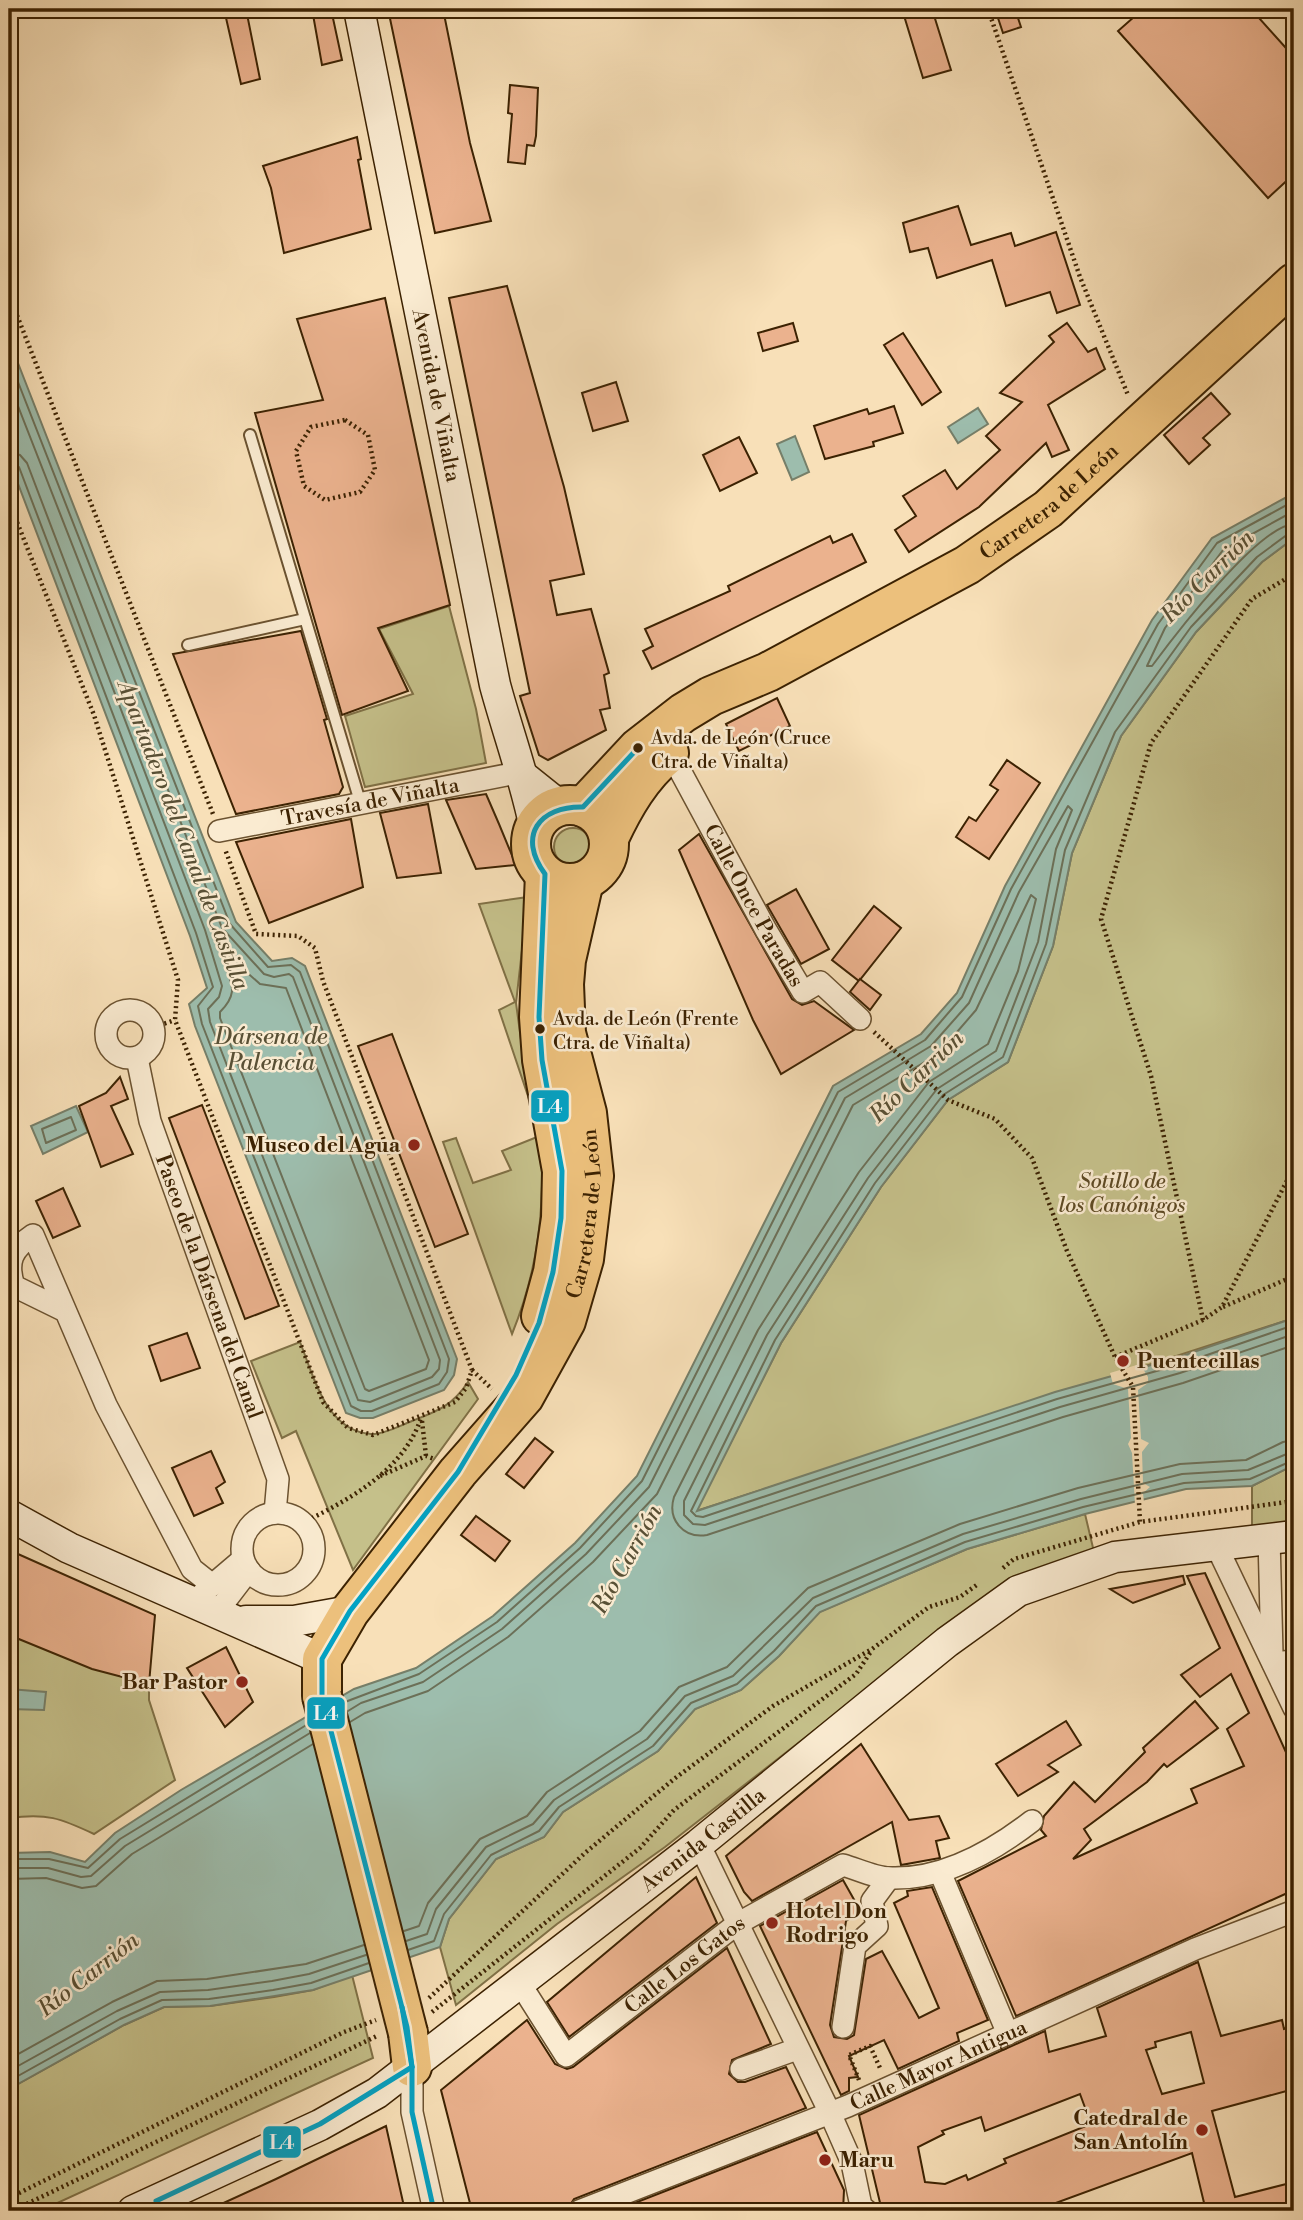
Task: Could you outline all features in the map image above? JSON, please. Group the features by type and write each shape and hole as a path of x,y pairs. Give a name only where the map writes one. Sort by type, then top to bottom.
{"highway":[{"name":"Carretera de León","path":"559,814 662,727 711,696 768,672 967,565 1048,509 1294,283"},
{"name":"Carretera de León","path":"609,838 627,802 647,774 768,672"},
{"path":"559,814 600,819 609,838 604,864 584,881 564,883 545,874 532,850 559,814"},
{"name":"Carretera de León","path":"458,1472 516,1375 539,1323 553,1272 561,1218 562,1171 558,1133 542,1060 539,1017 545,874"},
{"name":"Carretera de León","path":"322,1659 350,1611 458,1472 524,1397 566,1321 584,1259 594,1176 587,1113 566,1033 564,984 566,960 584,881"},
{"path":"322,1659 322,1696 405,2028"}],"main road":[{"name":"Avenida de Viñalta","path":"359,9 495,685 512,747 524,775"},
{"path":"524,775 559,814"},
{"path":"9,1515 69,1548 214,1605 272,1623 350,1611"},
{"name":"Avenida Castilla","path":"150,2208 320,2125 377,2093 405,2028 521,1985 947,1643 1018,1591 1115,1557 1281,1537"},
{"path":"214,1605 322,1659"}],"street":[{"name":"Calle Once Paradas","path":"670,752 766,930 803,992 820,982 860,1019"},
{"name":"Travesía de Viñalta","path":"219,831 524,775"},
{"path":"133,1009 142,1012 154,1027 152,1046 137,1058 127,1059 111,1049 105,1031 115,1014 133,1009"},
{"name":"Paseo de la Dársena del Canal","path":"137,1058 150,1121 278,1479 275,1513"},
{"path":"65,1311 106,1405 192,1569 214,1605"},
{"path":"287,1514 302,1523 313,1539 314,1552 303,1574 293,1581 269,1583 246,1564 243,1538 248,1528 265,1515 287,1514"},
{"path":"1273,1663 1281,1537"},
{"path":"1215,1543 1294,1708"},
{"path":"214,1605 246,1564"},
{"path":"214,1605 246,1564"},
{"path":"1273,1663 1294,1661"},
{"path":"843,2027 855,1946 877,1926 872,1900 889,1878 940,1872 995,1850 1032,1821"},
{"path":"699,1844 830,2113 852,2163 862,2210"},
{"name":"Calle Los Gatos","path":"521,1985 566,2056 737,1924 843,1865 889,1878"},
{"path":"940,1872 1009,2034"},
{"name":"Calle Mayor Antigua","path":"579,2211 830,2113 1195,1949 1294,1911"},
{"path":"405,2028 412,2112 434,2211"},
{"path":"741,2069 797,2049"}],"lane":[{"path":"250,435 361,805"},
{"path":"188,645 305,619"}],"path":[{"path":"988,9 1080,277 1141,425"},
{"path":"9,295 219,831 256,934 298,936 315,948 323,981 471,1370 493,1390 500,1379"},
{"path":"345,420 368,435 371,451 375,470 360,492 325,499 304,486 296,451 312,427 345,420"},
{"path":"9,502 94,715 178,980 175,1020 323,1402 348,1428 373,1435 455,1402 466,1388 471,1370"},
{"path":"1203,1320 1151,1076 1101,919 1151,743 1252,599 1294,574"},
{"path":"860,1019 948,1100 995,1119 1032,1158 1049,1206 1115,1357 1133,1387 1140,1522"},
{"path":"154,1027 175,1020"},
{"path":"1222,1307 1294,1167"},
{"path":"1115,1357 1191,1326 1222,1307 1294,1276"},
{"path":"302,1523 341,1503 376,1478 413,1442 421,1417"},
{"path":"376,1478 426,1456 421,1417"},
{"path":"1252,1509 1294,1502"},
{"path":"9,2198 344,2032 405,2028 586,1852 674,1779 773,1706 872,1649 856,1674 674,1810 640,1848 435,2011 405,2028 335,2053 12,2211"},
{"path":"867,2097 849,2055 870,2046 888,2088"}],"green space":[{"name":"Sotillo de los Canónigos","path":"1294,538 1294,1318 696,1511 781,1343 881,1187 948,1100 1008,1062 1053,946 1072,853 1121,736 1196,632 1262,562"},
{"path":"449,606 476,709 486,763 365,787 345,716 413,694 379,629"},
{"path":"573,828 587,833 592,847 587,861 573,866 559,861 554,847 559,833"},
{"path":"528,897 516,1003 529,1099 499,1010 515,1002 479,904"},
{"path":"542,1135 538,1236 529,1284 512,1334 443,1142 456,1138 473,1183 511,1170 502,1151"},
{"path":"300,1342 317,1386 332,1413 356,1431 381,1433 429,1414 444,1407 468,1382 478,1399 353,1570 296,1431 282,1438 251,1361"},
{"path":"1294,1465 1294,1525 1252,1528 1252,1486"},
{"path":"1085,1514 1094,1552 944,1629 665,1847 557,1924 456,2005 440,1947 449,1919 496,1859 544,1837 563,1812 658,1751 695,1709 741,1690 779,1656 819,1612 967,1549"},
{"path":"9,1635 149,1684 149,1700 175,1780 94,1834 53,1818 9,1818"},
{"path":"352,1975 373,2058 40,2211 9,2211 9,2089 124,2025 164,2007 210,2006 274,1997 313,1990"}],"water":[{"name":"Dársena de Palencia","path":"9,340 236,922 272,961 292,958 305,966 457,1359 454,1375 444,1390 373,1418 360,1418 346,1413 195,1026 189,1004 207,988 190,936 9,460"},
{"path":"978,408 988,424 958,443 948,427"},
{"path":"795,436 809,472 792,480 777,444"},
{"name":"Río Carrión","path":"1294,493 1294,538 1262,562 1196,632 1121,736 1072,853 1053,946 1008,1062 948,1100 881,1187 781,1343 697,1511 1055,1392 1176,1358 1294,1318 1294,1465 1252,1486 1186,1489 1085,1514 967,1549 820,1612 779,1656 741,1690 695,1709 658,1751 563,1812 544,1837 496,1859 449,1919 440,1947 313,1990 210,2006 164,2007 124,2025 9,2089 9,1853 50,1852 85,1862 115,1833 181,1790 354,1689 416,1668 493,1616 575,1543 637,1476 833,1086 921,1034 957,993 1005,886 1152,620 1212,538"},
{"path":"76,1106 88,1132 43,1154 31,1126"},
{"path":"9,1689 46,1692 44,1710 9,1709"}],"pier":[{"path":"1140,1364 1148,1377 1148,1383 1138,1390 1141,1439 1149,1443 1142,1452 1143,1483 1150,1487 1143,1493 1144,1503 1135,1505 1132,1453 1128,1444 1131,1438 1128,1389 1113,1384 1110,1373"}],"building":[{"path":"224,9 246,9 260,79 241,84"},
{"path":"312,9 331,9 342,60 322,65"},
{"path":"388,9 443,9 470,143 491,221 435,233"},
{"path":"902,9 932,9 951,70 923,78"},
{"path":"995,9 1015,9 1021,27 1003,33"},
{"path":"1143,9 1251,9 1294,57 1294,174 1268,198 1118,31"},
{"path":"510,85 538,88 536,136 534,146 527,145 525,164 508,162 512,114 508,113"},
{"path":"357,137 361,159 358,160 371,229 284,253 271,188 263,166"},
{"path":"958,206 971,245 1011,233 1015,246 1056,232 1080,305 1057,313 1050,292 1006,306 992,260 937,278 928,248 910,252 903,223"},
{"path":"507,286 564,487 584,574 550,581 557,615 591,609 609,673 604,675 610,708 600,710 606,730 548,760 539,755 520,696 530,693 449,298"},
{"path":"385,298 450,605 378,628 408,691 342,715 255,413 323,400 297,319"},
{"path":"793,323 798,341 763,351 758,333"},
{"path":"1067,323 1088,352 1096,348 1105,369 1048,405 1069,450 1052,457 1046,443 979,507 909,552 895,530 916,516 903,496 945,470 957,489 1000,450 986,436 1022,402 1000,393 1054,342 1049,336"},
{"path":"903,333 941,392 922,405 884,345"},
{"path":"616,382 628,421 593,431 582,393"},
{"path":"1211,393 1230,414 1203,438 1210,445 1189,464 1164,435"},
{"path":"894,406 903,433 873,442 874,446 825,459 814,426 867,409 869,414"},
{"path":"739,437 757,473 720,491 703,455"},
{"path":"852,534 866,562 652,669 643,651 653,646 645,629 730,591 728,586 830,536 833,543"},
{"path":"301,631 327,719 324,720 343,787 339,794 236,814 173,654"},
{"path":"777,698 790,726 739,751 726,724"},
{"path":"1007,760 1040,783 989,859 956,837 969,817 976,821 998,790 990,785"},
{"path":"486,794 516,865 476,869 446,800"},
{"path":"428,804 441,873 397,878 380,813"},
{"path":"351,819 363,887 269,923 236,842"},
{"path":"699,834 792,999 802,1005 814,1001 854,1030 781,1074 753,1020 679,850"},
{"path":"796,889 829,949 801,964 767,905"},
{"path":"874,906 901,928 859,981 832,960"},
{"path":"860,979 881,995 870,1010 850,992"},
{"path":"392,1034 468,1234 435,1247 358,1046"},
{"path":"120,1077 128,1099 111,1106 133,1154 101,1167 79,1106 106,1093"},
{"path":"202,1105 279,1306 245,1319 169,1118"},
{"path":"63,1188 80,1226 53,1238 36,1201"},
{"path":"187,1333 200,1368 161,1381 149,1346"},
{"path":"535,1438 553,1452 524,1488 506,1474"},
{"path":"211,1451 225,1482 216,1488 223,1503 194,1516 172,1468"},
{"path":"476,1516 510,1541 495,1561 461,1535"},
{"path":"9,1550 155,1615 149,1684 92,1669 9,1635"},
{"path":"1205,1573 1294,1770 1294,1890 1016,2016 958,1881 1046,1836 1041,1830 1044,1816 1074,1782 1095,1802 1145,1752 1143,1748 1195,1701 1218,1728 1167,1767 1164,1764 1147,1782 1084,1829 1091,1840 1073,1859 1197,1803 1191,1789 1244,1766 1227,1729 1249,1713 1231,1674 1200,1697 1181,1675 1220,1648 1187,1576"},
{"path":"1183,1576 1185,1584 1133,1603 1110,1589"},
{"path":"226,1647 253,1702 225,1727 187,1668"},
{"path":"1066,1721 1081,1745 1048,1765 1058,1772 1018,1796 996,1764"},
{"path":"861,1744 909,1820 939,1816 949,1838 936,1841 940,1858 901,1865 892,1822 752,1901 744,1892 726,1856"},
{"path":"696,1877 717,1923 569,2037 547,2002"},
{"path":"843,1880 861,1912 846,1921 830,2025 834,2037 847,2039 854,2035 866,1959 882,1951 919,2018 939,2008 894,1903 908,1896 907,1891 932,1887 988,2020 957,2033 959,2041 898,2069 884,2040 849,2056 858,2077 849,2078 849,2091 841,2095 760,1926"},
{"path":"727,1948 771,2044 732,2060 729,2074 738,2082 745,2082 786,2067 806,2108 574,2199 566,2211 472,2211 441,2090 527,2020 555,2064 567,2069 573,2067"},
{"path":"1198,1962 1221,2036 1282,2020 1284,2029 1294,2026 1294,2089 1212,2111 1235,2197 1294,2182 1294,2211 1206,2211 1192,2153 1034,2211 882,2211 859,2115 1045,2031 1049,2052 1106,2036 1097,2008","holes":["1191,2032 1204,2083 1162,2094 1146,2050 1156,2047 1155,2042","1080,2094 1091,2124 1004,2159 1006,2163 968,2180 966,2175 945,2184 925,2182 918,2147 944,2134 942,2131 981,2117 985,2131"]},
{"path":"386,2126 405,2211 206,2211 276,2179"},
{"path":"817,2132 844,2190 843,2211 614,2211"}],"transit line":[{"name":"L4","path":"412,2067 407,2027 322,1696 322,1659 350,1611 458,1472 516,1375 539,1323 553,1272 561,1218 562,1171 542,1060 539,1017 545,874 537,860 533,836 544,818 568,808 583,807 638,748"},
{"name":"L4","path":"402,2007 412,2067 412,2112 434,2211"},
{"name":"L4","path":"161,2211 156,2201 320,2124 412,2067"}],"place":[{"name":"Avda. de León (Cruce Ctra. de Viñalta)","path":"638,748"},
{"name":"Avda. de León (Frente Ctra. de Viñalta)","path":"540,1029"},
{"name":"Museo del Agua","path":"414,1145"},
{"name":"Puentecillas","path":"1123,1361"},
{"name":"Bar Pastor","path":"242,1682"},
{"name":"Hotel Don Rodrigo","path":"772,1923"},
{"name":"Catedral de San Antolín","path":"1202,2130"},
{"name":"Maru","path":"825,2160"}],"water label":[{"name":"Apartadero del Canal de Castilla","path":"184,835"}]}
